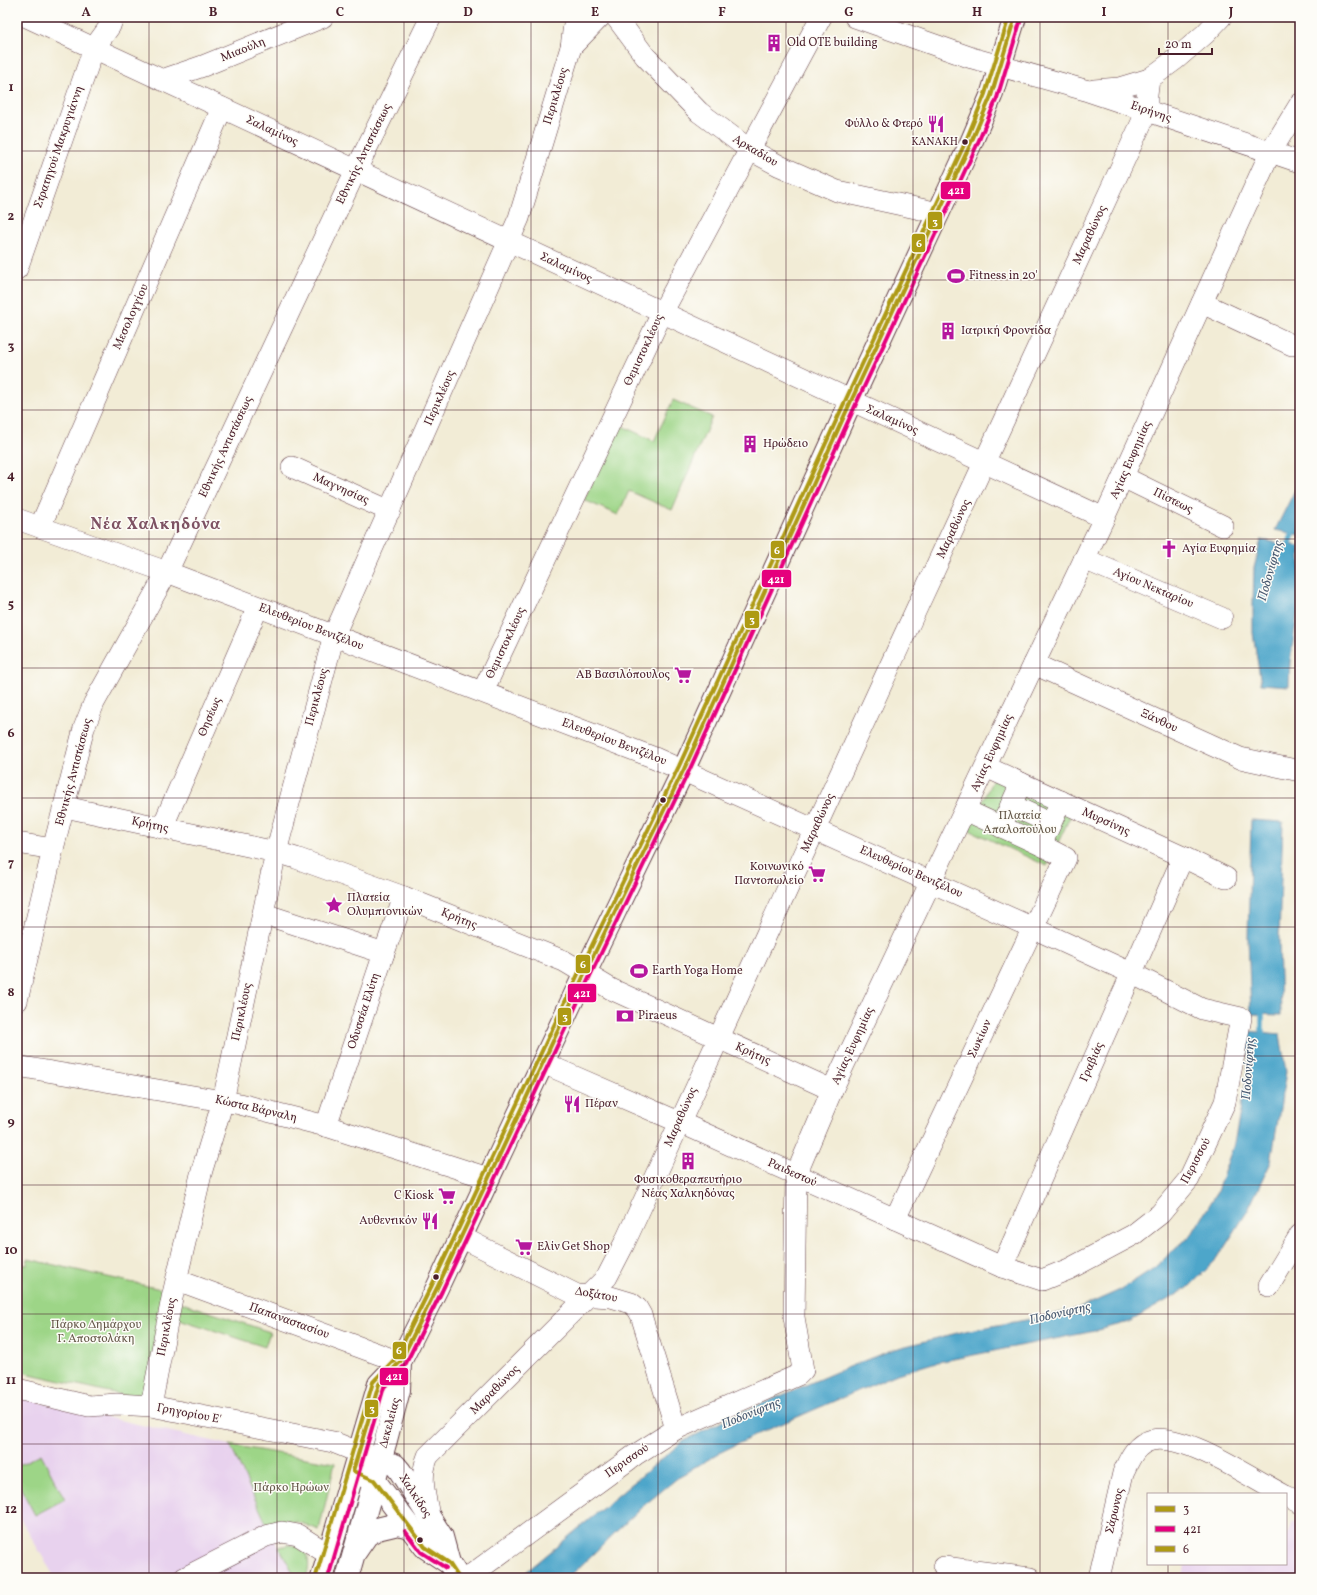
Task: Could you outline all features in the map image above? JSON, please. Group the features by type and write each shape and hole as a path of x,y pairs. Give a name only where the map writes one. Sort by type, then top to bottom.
{"main road":[{"name":"Δεκελείας","path":"322,1578 378,1384 400,1362 461,1238 585,973 684,769 851,401 976,131 991,96 1001,67 1015,17"},
{"name":"Δεκελείας","path":"347,1578 399,1390 400,1362"},
{"name":"Χαλκίδος","path":"356,1461 377,1470 410,1527 426,1547 454,1570"},
{"name":"Χαλκίδος","path":"377,1470 396,1465 442,1537 454,1570"},
{"path":"354,1553 367,1535 377,1529 398,1524 410,1527"}],"street":[{"name":"Σαλαμίνος","path":"27,17 1104,518"},
{"name":"Στρατηγού Μακρυγιάννη","path":"17,268 26,213 94,48 110,26 113,17"},
{"name":"Μιαούλη","path":"162,80 203,66 323,17"},
{"name":"Εθνικής Αντιστάσεως","path":"17,1001 53,849 65,807 84,728 94,703 167,572 356,170 431,17"},
{"name":"Περικλέους","path":"151,1406 171,1306 202,1170 223,1101 276,852 334,635 519,218 571,47 575,17"},
{"path":"571,47 600,17"},
{"name":"Αρκαδίου","path":"616,17 645,56 699,112 750,150 780,166 837,191 939,213"},
{"name":"Θεμιστοκλέους","path":"483,691 662,313 821,17"},
{"name":"Ειρήνης","path":"855,17 972,58 1086,90 1300,162"},
{"path":"1086,90 1119,88 1149,79 1199,40 1221,17"},
{"name":"Μαραθώνος","path":"429,1517 422,1478 428,1456 607,1277 624,1244 717,1038 1147,111 1149,79"},
{"name":"Αγίας Ευφημίας","path":"803,1370 794,1311 796,1175 832,1090 1104,518 1270,153 1300,104"},
{"name":"Μεσολογγίου","path":"40,527 222,108"},
{"path":"1202,303 1292,345"},
{"name":"Μαγνησίας","path":"292,467 390,511"},
{"name":"Πίστεως","path":"1123,477 1222,526"},
{"name":"Ελευθερίου Βενιζέλου","path":"17,519 167,572 483,691 684,769 814,830 931,881 1131,973 1202,1009 1240,1018"},
{"name":"Αγίου Νεκταρίου","path":"1084,559 1222,618"},
{"name":"Θησέως","path":"162,828 258,607"},
{"name":"Ξάνθου","path":"1034,664 1240,758 1293,770"},
{"name":"Μυρσίνης","path":"986,767 1226,878"},
{"path":"1001,827 1021,783"},
{"path":"965,810 1041,845 1061,801"},
{"path":"1011,805 1050,823"},
{"name":"Κρήτης","path":"65,807 276,852 404,897 564,961 611,989 832,1090"},
{"path":"17,843 53,849"},
{"name":"Σωκίων","path":"895,1219 1066,858 1041,845"},
{"name":"Γραβιάς","path":"1002,1267 1183,857"},
{"name":"Οδυσσέα Ελύτη","path":"326,1126 404,897"},
{"path":"264,914 384,953"},
{"name":"Περισσού","path":"1042,1280 1069,1269 1133,1235 1160,1214 1189,1179 1225,1102 1240,1018"},
{"name":"Ραιδεστού","path":"543,1063 679,1122 1002,1267 1042,1280"},
{"name":"Κώστα Βάρναλη","path":"17,1066 223,1101 326,1126 488,1178"},
{"path":"1269,1286 1300,1235"},
{"name":"Δοξάτου","path":"461,1238 577,1295 610,1297 631,1303 637,1308 641,1315 655,1357 676,1429"},
{"name":"Παπαναστασίου","path":"177,1280 400,1362"},
{"name":"Περισσού","path":"467,1578 635,1455 676,1429 798,1375 803,1370"},
{"name":"Γρηγορίου Ε'","path":"17,1389 88,1406 117,1404 151,1406 332,1442 356,1461"},
{"name":"Σάρωνος","path":"1099,1578 1123,1474 1130,1457 1138,1447 1151,1440 1170,1440 1198,1449 1280,1493"},
{"path":"1287,1496 1300,1503"},
{"path":"184,1578 266,1536 282,1532 298,1535 328,1554"},
{"path":"944,1567 1030,1578"}],"shaded area":[{"path":"17,1397 230,1445 276,1542 296,1578 55,1578 17,1513"},
{"path":"1293,1521 1300,1525 1300,1578 1183,1578 1185,1565 1287,1565 1288,1535"}],"green space":[{"path":"673,400 712,417 672,510 629,491 618,515 584,500 618,424 654,441"},
{"name":"Πλατεία Απαλοπούλου","path":"993,779 1071,815 1047,866 969,830"},
{"name":"Πάρκο Δημάρχου Γ. Αποστολάκη","path":"28,1259 165,1290 149,1401 17,1371 18,1264 27,1265"},
{"path":"179,1302 270,1332 265,1347 176,1318"},
{"name":"Πάρκο Ηρώων","path":"230,1445 335,1463 319,1530 305,1524 288,1521 267,1525"},
{"path":"41,1454 65,1499 35,1515 17,1481 17,1466"},
{"path":"289,1545 301,1548 307,1556 309,1566 306,1578 296,1578 279,1547"}],"water":[{"path":"1300,480 1300,535 1275,530"},
{"path":"1261,540 1300,546 1300,596 1290,662 1289,686 1261,684 1253,633 1253,603 1254,568"},
{"path":"1251,820 1283,822 1279,938 1281,1015 1251,1014 1248,938"},
{"path":"1249,1031 1280,1034 1286,1072 1271,1162 1247,1212 1217,1259 1188,1288 1129,1322 1095,1331 933,1363 897,1374 758,1434 721,1452 680,1476 642,1507 568,1578 519,1578 682,1442 729,1418 843,1369 894,1349 969,1330 1037,1318 1080,1308 1120,1290 1154,1268 1192,1234 1216,1194 1234,1144 1248,1068"}],"waterway":[{"name":"Ποδονίφτης","path":"1287,550 1294,528"},
{"name":"Ποδονίφτης","path":"1262,1008 1262,1040"}],"transit line":[{"name":"6","path":"316,1576 373,1382 395,1359 432,1285 580,970 679,766 846,399 965,143 985,94 1009,17"},
{"name":"3","path":"459,1578 449,1563 425,1547 374,1480 353,1471 379,1384 400,1362 437,1288 585,973 684,769 851,401 970,145 991,96 1015,17"},
{"name":"421","path":"328,1578 384,1387 405,1365 442,1291 590,976 689,771 856,404 976,147 997,98 1021,19"},
{"name":"421","path":"405,1531 421,1552 446,1568"}],"place":[{"name":"Old OTE building","path":"774,43"},
{"name":"Φύλλο & Φτερό","path":"936,124"},
{"name":"ΚΑΝΑΚΗ","path":"965,142"},
{"name":"Fitness in 20'","path":"956,276"},
{"name":"Ιατρική Φροντίδα","path":"948,331"},
{"name":"Ηρώδειο","path":"750,444"},
{"name":"Αγία Ευφημία","path":"1169,549"},
{"name":"ΑΒ Βασιλόπουλος","path":"683,675"},
{"name":"Κοινωνικό Παντοπωλείο","path":"817,874"},
{"name":"Πλατεία Ολυμπιονικών","path":"334,905"},
{"name":"Earth Yoga Home","path":"639,971"},
{"name":"Piraeus","path":"625,1016"},
{"name":"Πέραν","path":"572,1104"},
{"name":"Φυσικοθεραπευτήριο Νέας Χαλκηδόνας","path":"688,1161"},
{"name":"C Kiosk","path":"447,1196"},
{"name":"Αυθεντικόν","path":"430,1221"},
{"name":"Ελίν Get Shop","path":"524,1247"}],"district":[{"name":"Νέα Χαλκηδόνα","path":"156,525"}]}
